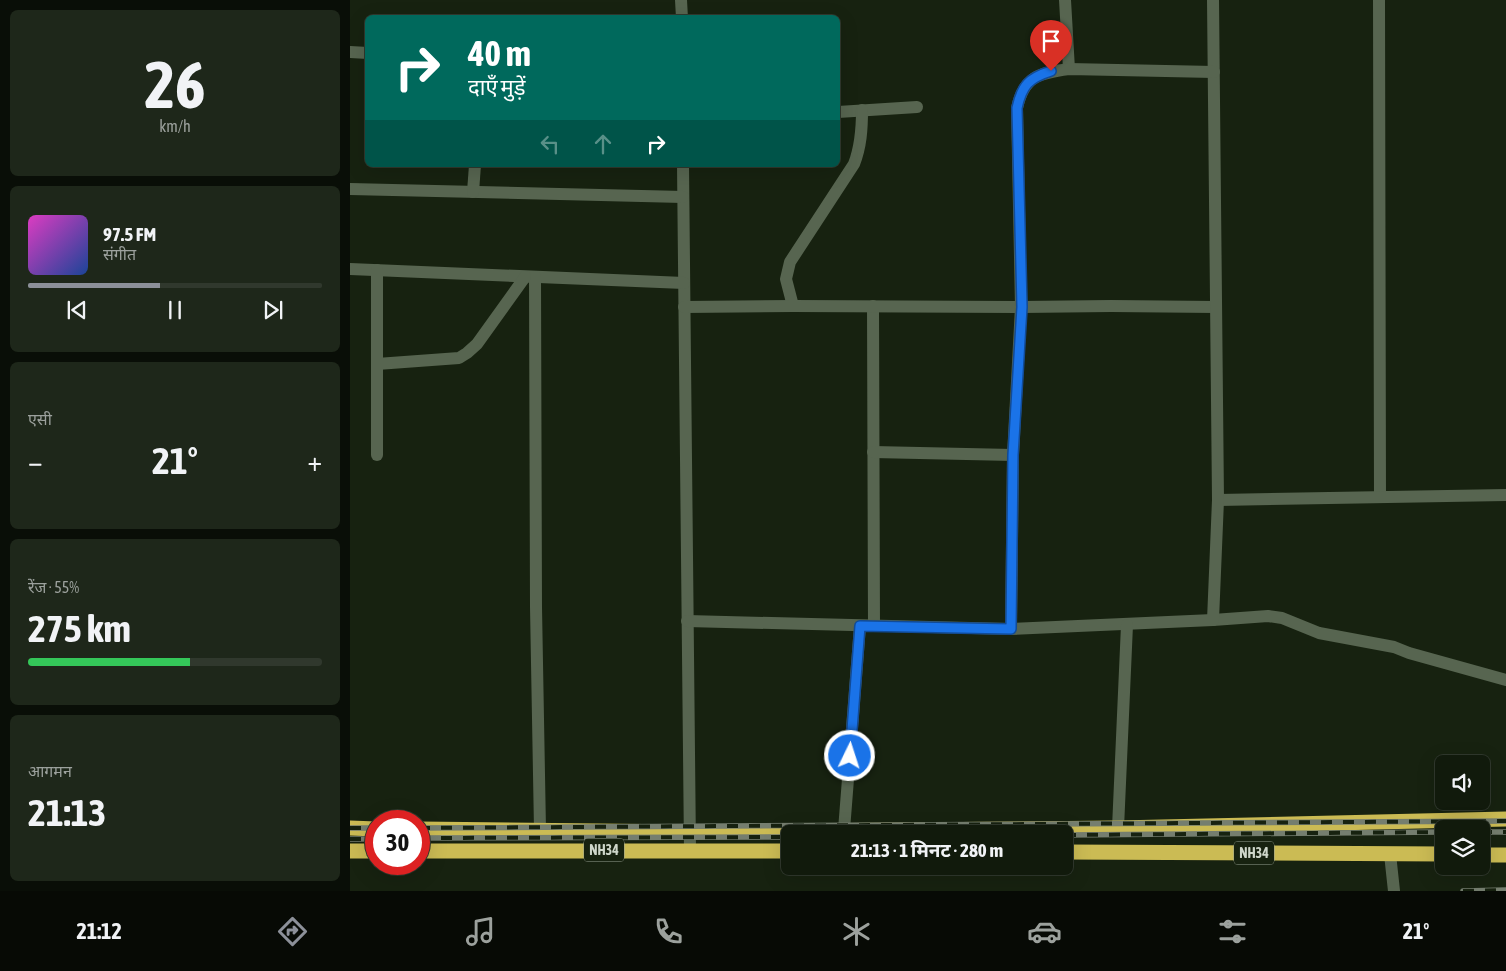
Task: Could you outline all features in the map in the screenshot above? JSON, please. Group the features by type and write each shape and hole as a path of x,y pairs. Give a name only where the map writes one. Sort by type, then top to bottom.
{"highway":[{"name":"NH34","path":"1073,828 1506,819"},
{"path":"350,828 365,829"},
{"name":"NH34","path":"430,829 690,832 781,831"},
{"name":"NH34","path":"430,850 781,851"},
{"path":"350,851 365,851"},
{"name":"NH34","path":"1073,852 1435,854"},
{"path":"1490,855 1506,855"}],"street":[{"path":"682,0 682,15"},
{"path":"1065,0 1069,69"},
{"path":"1213,0 1218,500 1213,620"},
{"path":"1379,0 1380,497"},
{"path":"350,52 365,53"},
{"path":"1011,629 1013,455 1022,307 1018,118 1020,96 1031,79 1051,71 1069,69 1214,72"},
{"path":"840,112 917,107"},
{"path":"794,306 786,279 790,262 854,164 862,135 862,110"},
{"path":"472,192 475,167"},
{"path":"683,167 690,850"},
{"path":"350,189 683,198"},
{"path":"350,269 684,283"},
{"path":"377,270 377,455"},
{"path":"377,364 459,358 468,353 530,277"},
{"path":"530,277 540,830"},
{"path":"873,306 874,626"},
{"path":"684,307 1111,306 1216,308"},
{"path":"873,452 1013,455"},
{"path":"1218,500 1506,495"},
{"path":"687,621 1011,629 1127,625 1268,616 1282,618 1319,633 1394,647 1409,653 1506,680"},
{"path":"1118,828 1127,625"},
{"path":"844,825 860,626"},
{"path":"1390,854 1394,891"}],"railway":[{"path":"430,828 1506,821"},
{"path":"350,828 365,828"},
{"path":"1073,835 1435,832"},
{"path":"1490,832 1506,832"},
{"path":"430,838 781,837"},
{"path":"350,839 365,839"},
{"path":"1463,891 1506,890"}],"route":[{"path":"850,756 860,626 1011,629 1013,455 1022,307 1017,108 1020,96 1031,79 1051,71"}]}
